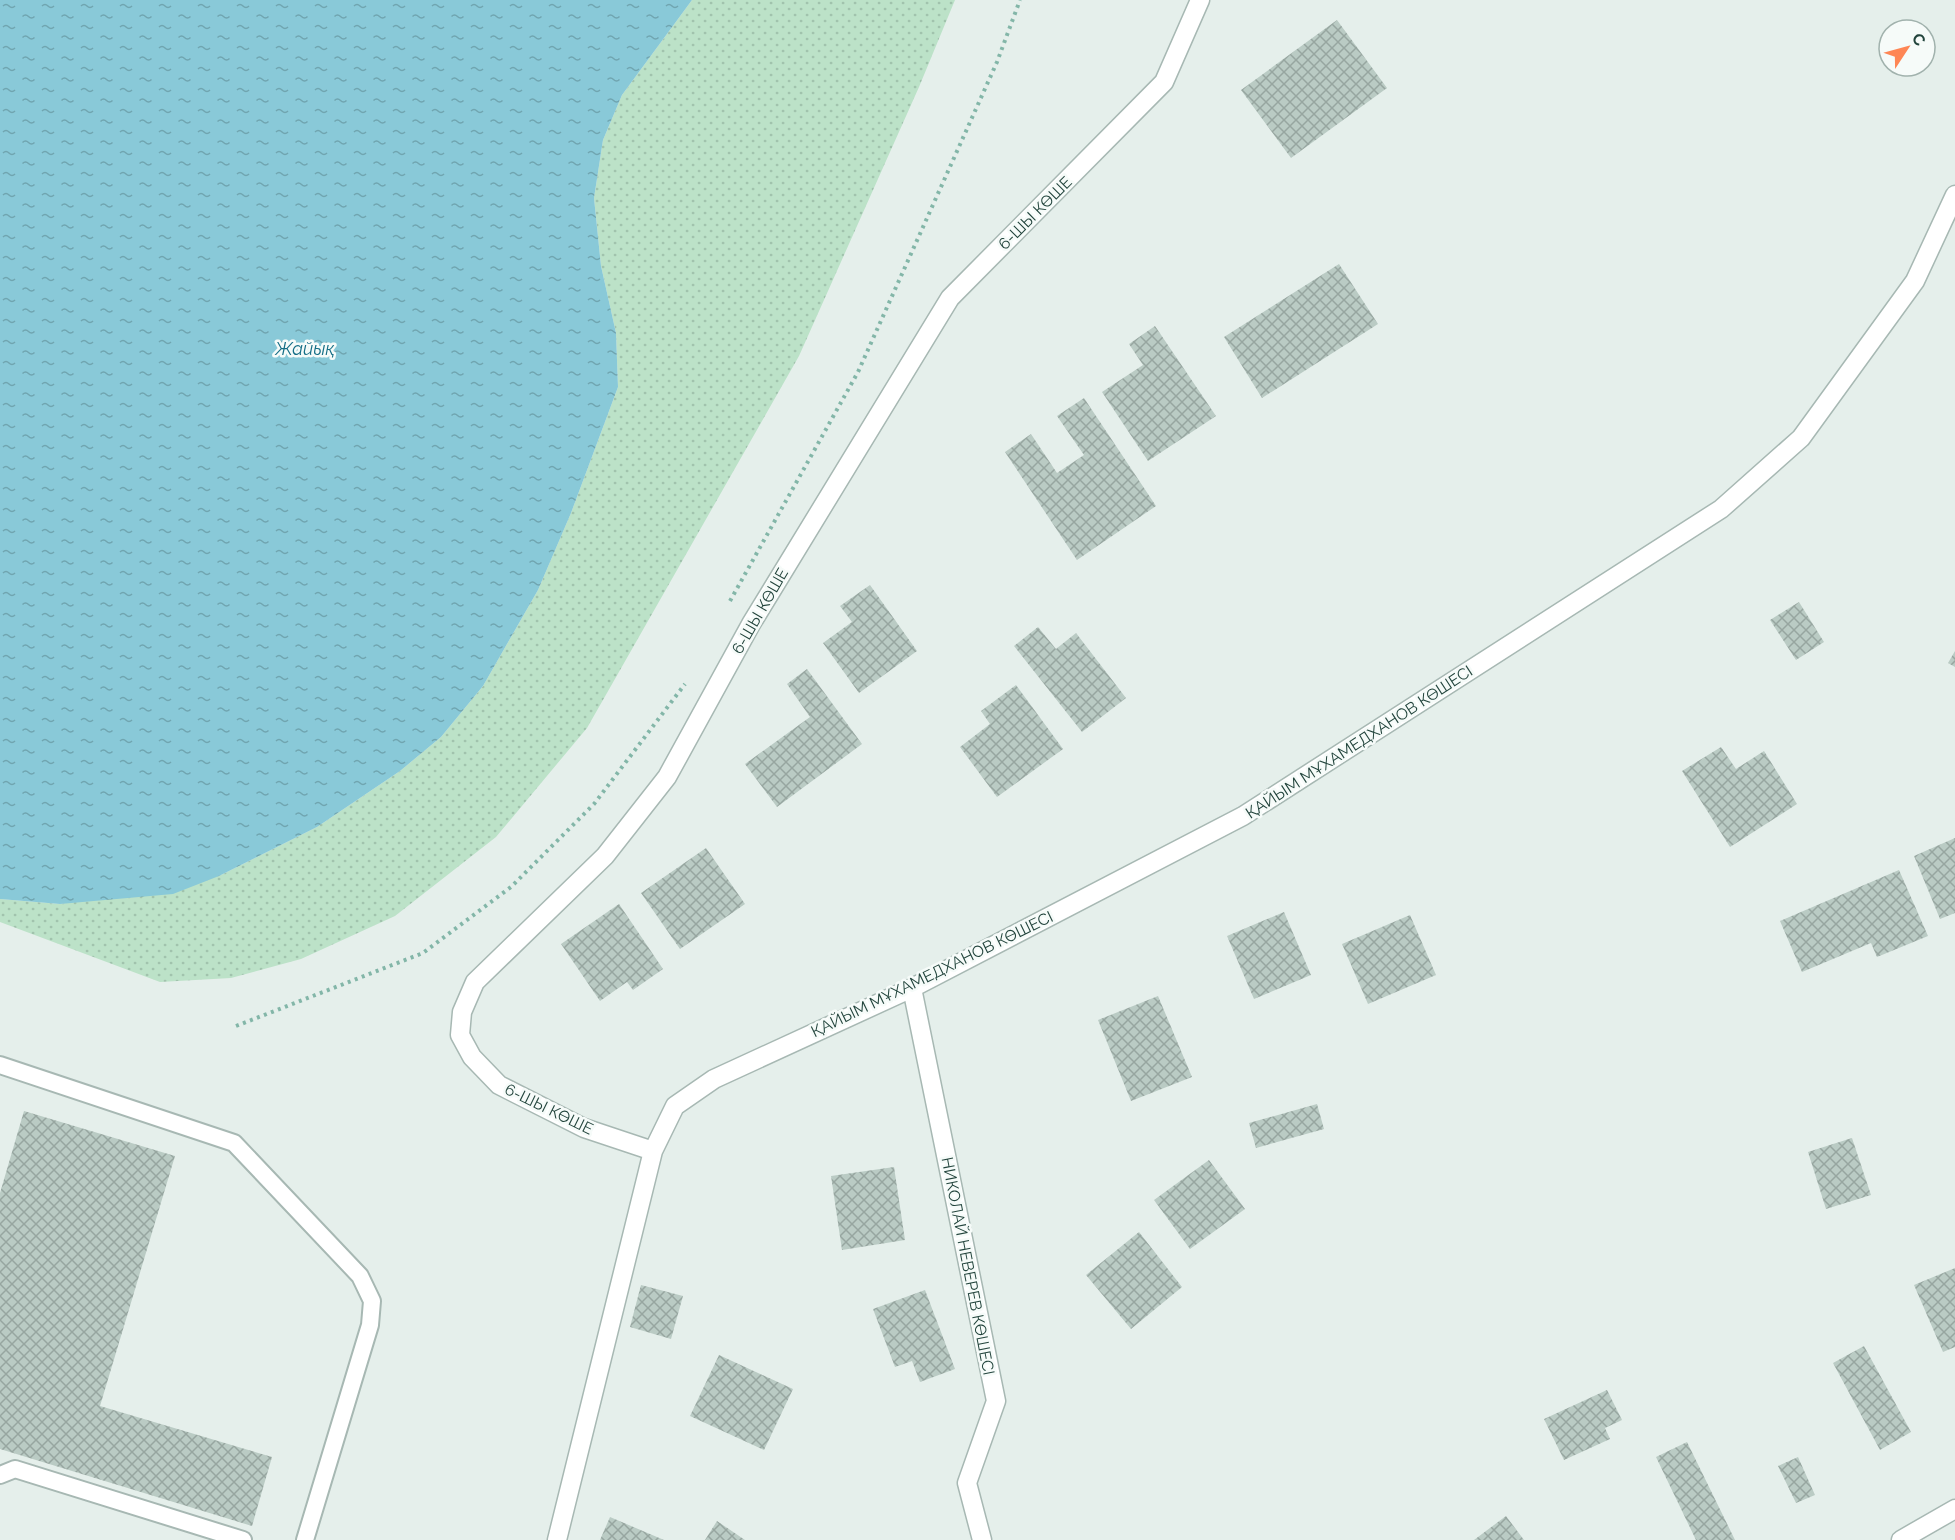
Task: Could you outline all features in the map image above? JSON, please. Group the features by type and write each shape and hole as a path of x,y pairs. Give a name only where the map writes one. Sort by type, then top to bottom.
{"street":[{"name":"6-ШЫ КӨШЕ","path":"653,1151 584,1128 499,1085 472,1057 460,1035 462,1012 475,982 605,856 667,777 751,624 950,298 1164,82 1200,0"},
{"name":"ҚАЙЫМ МҰХАМЕДХАНОВ КӨШЕСI","path":"653,1151 675,1106 714,1079 912,988 1243,816 1721,509 1801,438 1915,281 1955,195"},
{"name":"НИКОЛАЙ НЕВЕРЕВ КӨШЕСІ","path":"912,988 996,1401 967,1483 982,1540"},
{"path":"557,1540 653,1151"},
{"path":"1900,1540 1955,1509"}],"lane":[{"path":"0,1065 234,1143 360,1276 372,1302 370,1325 305,1540"},
{"path":"0,1475 15,1470 243,1540"}],"path":[{"path":"730,602 858,372 997,62 1020,0"},
{"path":"236,1026 423,953 512,887 594,804 689,676"}],"green space":[{"path":"692,0 955,0 919,87 799,356 587,728 496,837 395,916 301,959 231,978 160,982 0,922 0,899 60,904 219,876 317,827 400,771 441,737 483,686 538,590 571,513 618,387 616,333 601,266 594,198 603,140 622,95"}],"water":[{"name":"Жайық","path":"0,0 692,0 622,95 603,140 594,198 601,266 616,333 618,387 571,513 538,590 483,686 441,737 400,771 317,827 219,876 173,894 60,904 0,899"}],"building":[{"path":"1337,20 1387,88 1291,158 1241,90"},
{"path":"1339,264 1378,324 1262,398 1224,337"},
{"path":"1155,326 1216,416 1148,461 1102,392 1143,365 1129,344"},
{"path":"1084,398 1156,506 1077,560 1005,452 1031,434 1057,473 1084,455 1057,416"},
{"path":"870,585 917,651 859,693 823,643 852,622 840,606"},
{"path":"1799,602 1824,642 1796,660 1770,620"},
{"path":"1038,627 1056,649 1076,633 1126,698 1082,732 1014,646"},
{"path":"1955,651 1955,667 1948,663"},
{"path":"807,669 862,744 777,807 745,764 810,717 787,684"},
{"path":"1016,685 1063,749 997,797 960,747 990,724 981,711"},
{"path":"1721,747 1736,769 1764,751 1797,804 1730,847 1682,771"},
{"path":"1955,838 1955,913 1940,919 1914,856"},
{"path":"706,848 745,904 680,949 641,893"},
{"path":"1899,870 1928,936 1877,957 1871,943 1802,972 1780,921"},
{"path":"619,904 663,969 633,990 627,982 600,1001 561,944"},
{"path":"1284,912 1311,975 1254,999 1227,936"},
{"path":"1410,915 1436,975 1368,1004 1342,944"},
{"path":"1158,996 1192,1077 1131,1101 1098,1020"},
{"path":"1317,1104 1324,1129 1256,1148 1249,1123"},
{"path":"24,1111 175,1156 100,1406 272,1457 252,1526 0,1449 0,1193"},
{"path":"1852,1138 1871,1195 1826,1209 1808,1152"},
{"path":"1209,1160 1245,1209 1190,1249 1154,1200"},
{"path":"894,1167 905,1240 842,1250 831,1176"},
{"path":"1139,1232 1182,1287 1131,1329 1086,1275"},
{"path":"1955,1268 1955,1347 1943,1352 1914,1285"},
{"path":"641,1285 683,1296 671,1339 630,1327"},
{"path":"925,1290 955,1369 920,1382 912,1361 895,1367 873,1309"},
{"path":"1864,1346 1911,1432 1880,1450 1833,1363"},
{"path":"719,1355 793,1389 764,1450 690,1416"},
{"path":"1607,1390 1622,1420 1605,1428 1610,1439 1564,1460 1544,1419"},
{"path":"1687,1442 1735,1540 1696,1540 1656,1457"},
{"path":"1798,1457 1815,1495 1796,1503 1778,1466"},
{"path":"1506,1516 1524,1540 1474,1540"},
{"path":"610,1517 664,1540 600,1540"},
{"path":"717,1521 745,1540 705,1540"}]}
